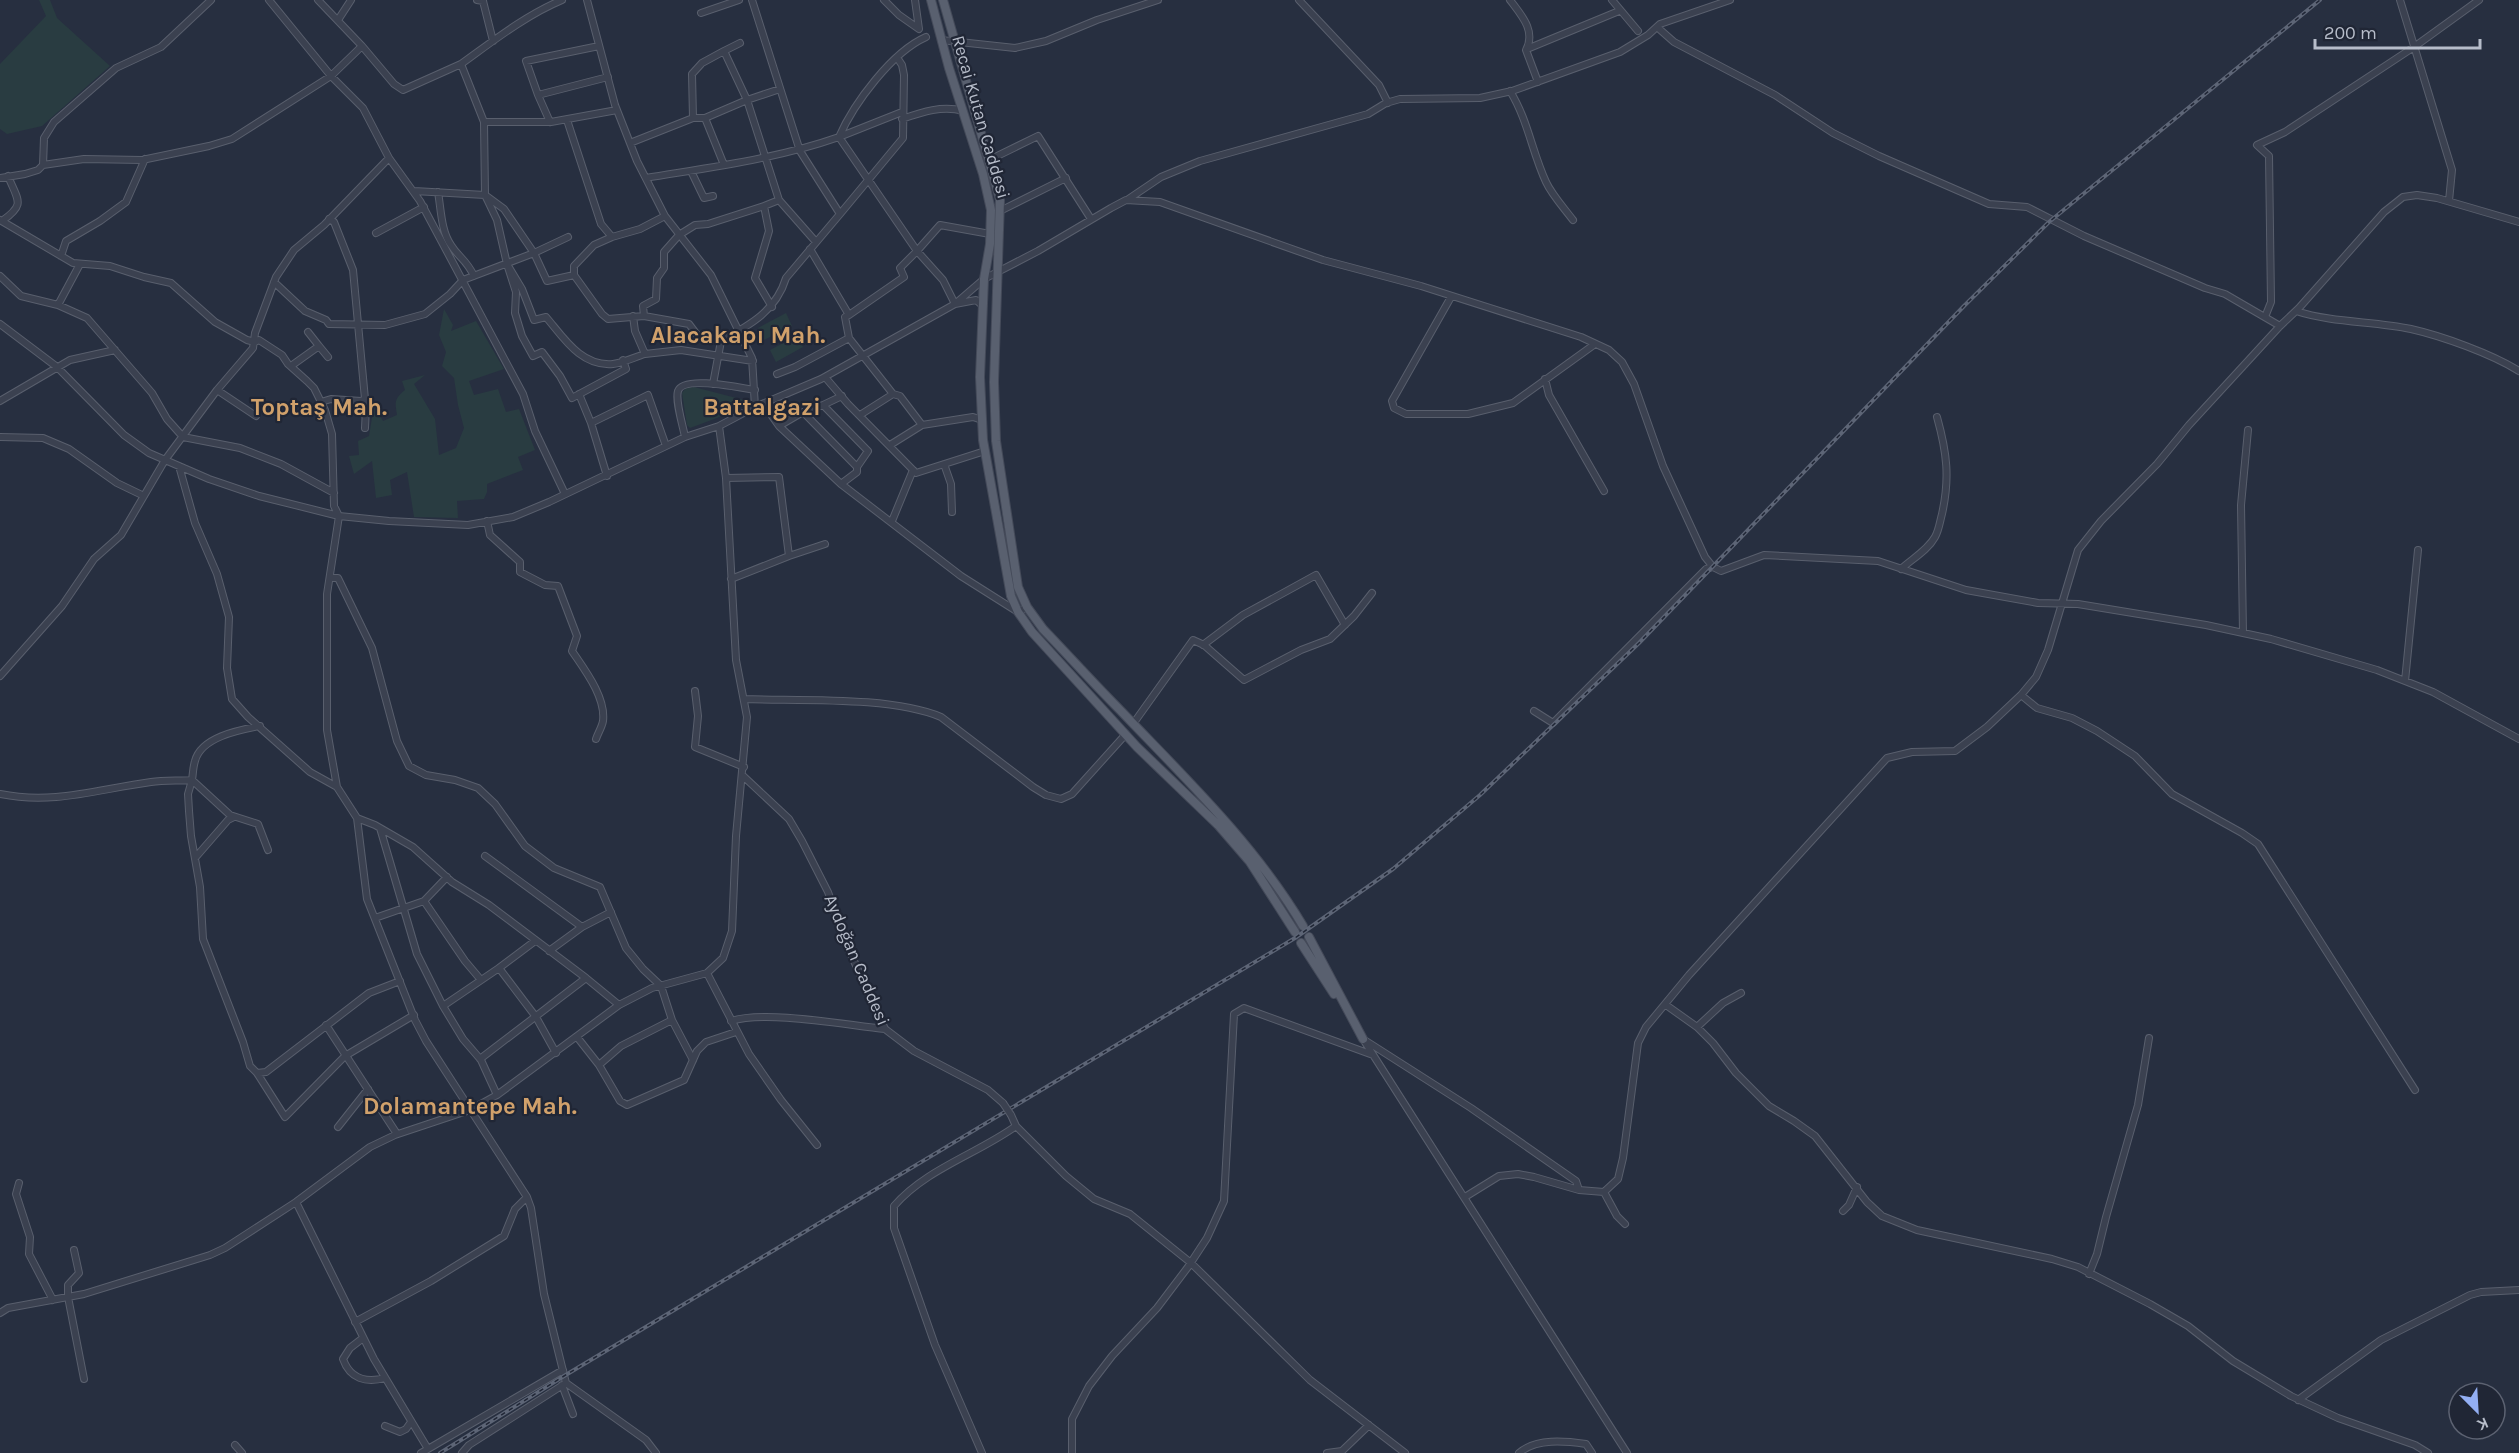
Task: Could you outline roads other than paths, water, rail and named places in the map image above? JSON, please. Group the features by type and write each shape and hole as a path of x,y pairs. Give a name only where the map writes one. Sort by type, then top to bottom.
{"main road":[{"name":"Recai Kutan Caddesi","path":"931,0 983,174 991,210 984,279 980,377 982,420 985,451 1009,585 1018,612 1032,632 1126,734 1225,832 1250,862 1294,932"},
{"name":"Recai Kutan Caddesi","path":"943,0 1000,200 994,382 996,441 1018,587 1027,607 1043,629 1251,850 1303,926"},
{"path":"1309,937 1363,1040"},
{"path":"1301,943 1363,1040"}],"street":[{"path":"43,165 44,138 54,122 74,102 116,68 161,47 211,0"},
{"path":"269,0 331,76 363,108 389,158 424,207 523,394 535,430 565,494"},
{"path":"318,0 394,84 403,90 460,64 549,5 562,0"},
{"path":"338,20 351,0"},
{"path":"477,0 483,1 487,8 493,41"},
{"path":"587,0 617,110 646,178 664,216 711,275 753,361 755,407"},
{"path":"700,13 739,0"},
{"path":"752,0 800,151 840,214"},
{"path":"884,0 926,37"},
{"path":"915,0 919,29"},
{"path":"839,137 850,114 878,77 906,50 926,37 940,36 954,41 1015,48 1046,41 1097,20 1158,0"},
{"path":"1299,0 1379,85 1388,103"},
{"path":"1510,0 1528,27 1531,42 1527,49 1538,82"},
{"path":"1611,0 1638,31"},
{"path":"0,324 57,367 124,435 149,453 165,460 259,496 339,516 468,525 513,516 825,377 956,304 984,279 1126,200 1161,177 1200,161 1368,114 1400,99 1480,98 1510,91 1620,52 1657,27 1681,15 1730,0"},
{"path":"2400,0 2452,170 2449,201"},
{"path":"2265,317 2271,302 2269,156 2257,145 2284,132 2414,47 2479,0"},
{"path":"1527,49 1619,11"},
{"path":"1657,27 1674,42 1775,95 1833,133 1879,156 1989,204 2027,207 2084,237 2205,288 2225,294 2280,326"},
{"path":"693,118 692,74 702,63 740,43"},
{"path":"0,178 32,172 43,165 84,159 146,159 232,139 331,76 362,46"},
{"path":"550,122 526,62 599,46"},
{"path":"724,51 747,100 779,200 816,242"},
{"path":"664,216 640,229 594,245 574,266 574,275 608,319 644,316 689,324 698,336 721,341 739,332 765,314 771,307 783,289 786,278 867,180 900,144 903,138 904,75 898,59"},
{"path":"460,64 484,122 485,195 497,220 516,292 515,313 522,336 532,356 542,352 560,376 572,398 626,369 623,360"},
{"path":"538,95 608,77"},
{"path":"630,142 693,118 705,118 747,100 780,90"},
{"path":"1510,91 1526,121 1547,185 1573,220"},
{"path":"646,178 800,151 902,116 947,108 963,111"},
{"path":"484,122 550,122 617,110"},
{"path":"705,118 724,165"},
{"path":"567,120 601,224 612,237"},
{"path":"989,159 1038,136 1091,219"},
{"path":"839,137 917,251 943,280 956,304"},
{"path":"0,676 63,606 94,559 121,535 165,460 217,390 253,348 255,333 274,282 294,250 329,219 389,158"},
{"path":"61,256 66,241 126,202 146,159"},
{"path":"691,171 704,198 713,196"},
{"path":"8,176 18,205 17,210 1,221 61,256 80,264 110,266 171,283 215,322 234,334 255,342 259,340 275,349 314,388 321,402 332,434 334,506 339,516 327,594 327,730 337,787 357,818 367,899 426,1041 527,1197 531,1208 544,1294 573,1414"},
{"path":"1000,211 1066,178"},
{"path":"414,191 485,195 504,209 534,253 547,281 574,275"},
{"path":"438,192 446,236 452,247 467,261 474,276"},
{"path":"1465,1197 1499,1176 1518,1174 1579,1190 1604,1192 1618,1179 1623,1158 1638,1043 1646,1027 1696,966 1887,758 1912,752 1955,751 1987,727 2021,695 2036,677 2048,650 2078,550 2101,521 2144,478 2384,212 2403,197 2417,195 2449,201 2519,222"},
{"path":"644,316 643,306 656,299 657,278 664,268 664,252 679,235 694,225 708,224 779,200"},
{"path":"1126,200 1160,202 1323,260 1421,286 1581,337 1609,350 1622,362 1634,384 1663,466 1704,557 1713,567 1721,571 1767,555 1878,561 1966,590 2038,603 2078,604 2155,615 2243,633 2339,658 2405,681 2433,692 2519,739"},
{"path":"764,206 769,231 755,278 771,307"},
{"path":"376,233 424,207"},
{"path":"329,219 334,222 353,270 366,408 365,428"},
{"path":"922,425 900,396 892,394 849,338 845,318 904,277 900,268 940,225 990,234"},
{"path":"274,282 305,311 326,320 329,324 385,325 425,314 463,280 534,253 568,237"},
{"path":"810,249 849,315"},
{"path":"58,304 80,264"},
{"path":"507,264 522,289 534,320 546,317 576,353 597,362 612,364 645,354 681,350 753,361"},
{"path":"0,276 21,296 58,304 87,318 152,393 167,419 183,437 240,448 281,464 334,493"},
{"path":"1451,297 1392,401 1394,408 1406,414 1468,414 1513,403 1595,344"},
{"path":"956,304 976,300 983,306"},
{"path":"2296,311 2314,317 2412,329 2487,355 2519,371"},
{"path":"633,316 635,331 645,354"},
{"path":"308,332 328,357"},
{"path":"777,374 795,368 849,338"},
{"path":"713,384 721,341"},
{"path":"291,366 319,346"},
{"path":"0,401 70,360 115,350"},
{"path":"825,377 916,473 985,451"},
{"path":"1545,379 1549,395 1604,491"},
{"path":"685,438 678,397 679,388 689,382 755,390"},
{"path":"217,390 256,416"},
{"path":"579,394 591,423 607,476"},
{"path":"860,415 892,394"},
{"path":"591,423 648,395 666,446"},
{"path":"779,426 803,412 842,396"},
{"path":"321,402 331,399 364,400"},
{"path":"823,405 868,451 857,466 857,472 841,484"},
{"path":"755,407 767,409 779,426 841,484 960,576 1018,612 1027,607"},
{"path":"803,412 857,466"},
{"path":"890,445 922,425 973,417 982,420"},
{"path":"1901,569 1924,551 1935,537 1942,514 1948,479 1943,440 1937,417"},
{"path":"0,1313 8,1308 68,1297 210,1255 225,1248 296,1202 370,1147 397,1134 470,1110 497,1095 619,1005 661,986 707,973 723,958 732,931 736,836 747,717 736,660 726,478 719,426"},
{"path":"2243,633 2241,505 2248,430"},
{"path":"0,436 43,438 69,449 117,483 144,496"},
{"path":"944,464 951,484 952,512"},
{"path":"179,466 195,523 217,574 229,617 230,642 227,668 232,699 310,772 337,787"},
{"path":"891,521 913,470"},
{"path":"726,478 778,477 789,556"},
{"path":"487,521 490,535 520,562 520,572 545,585 558,586 577,636 572,651 591,677 598,697 603,720 596,739"},
{"path":"731,579 825,544"},
{"path":"2405,681 2418,550"},
{"path":"1534,711 1553,723 1706,569 1713,567"},
{"path":"1204,645 1243,615 1316,575 1345,625"},
{"path":"330,578 338,578 372,648 397,741 409,766 426,775 455,780 478,788 495,804 525,846 554,868 600,887 626,948 661,986 672,1020 693,1060"},
{"path":"1133,724 1193,640 1204,645 1244,680 1301,650 1330,639 1372,593"},
{"path":"695,691 698,716 695,747 744,766"},
{"path":"2021,695 2037,708 2072,718 2097,731 2135,756 2172,794 2258,844 2415,1090"},
{"path":"744,699 859,702 925,710 941,717 1029,785 1046,795 1062,799 1072,794 1126,734"},
{"path":"260,726 237,730 208,744 195,759 188,794 195,858 201,887 203,939 250,1066 257,1073 285,1117 345,1056 414,1015"},
{"name":"Aydoğan Caddesi","path":"742,776 789,819 802,841 828,892 849,950 885,1029 914,1051 988,1090 1003,1103 1016,1125 1066,1176 1094,1199 1130,1214 1191,1263 1310,1380 1405,1453"},
{"path":"0,794 42,799 103,792 154,781 192,780 230,815 258,824 268,850"},
{"path":"195,858 228,820 234,817"},
{"path":"357,818 413,847 447,877 489,905 619,1005"},
{"path":"380,828 417,954 443,1006 463,1039 480,1059 497,1095"},
{"path":"485,856 582,927"},
{"path":"375,918 404,906 424,901 447,877"},
{"path":"424,901 459,953 481,980"},
{"path":"549,951 582,927 611,912"},
{"path":"443,1006 535,941"},
{"path":"499,968 536,1017 556,1053"},
{"path":"707,973 736,1032 781,1101 818,1145"},
{"path":"480,1059 586,978"},
{"path":"257,1073 266,1072 369,993 400,981"},
{"path":"1697,1027 1723,1003 1741,993"},
{"path":"1666,1005 1697,1027 1768,1106 1815,1136 1867,1202 1882,1216 1917,1230 2052,1259 2078,1267 2178,1320 2233,1361 2298,1400 2338,1418 2415,1445 2428,1453"},
{"path":"1072,1453 1072,1419 1089,1386 1112,1356 1157,1308 1191,1263 1207,1238 1224,1201 1234,1014 1244,1008 1373,1055"},
{"path":"731,1022 744,1017 791,1019 885,1029"},
{"path":"599,1065 621,1046 672,1020"},
{"path":"326,1025 397,1134"},
{"path":"577,1037 599,1065 620,1101 627,1105 684,1080 697,1051 706,1042 736,1032"},
{"path":"2089,1274 2097,1254 2138,1105 2150,1038"},
{"path":"1363,1040 1627,1453"},
{"path":"1363,1040 1471,1108 1576,1181 1579,1190"},
{"path":"338,1127 368,1089"},
{"path":"982,1453 960,1407 925,1317 894,1228 894,1206 905,1193 924,1180 1001,1137 1016,1125"},
{"path":"19,1183 16,1194 30,1237 29,1254 53,1300"},
{"path":"1843,1211 1849,1205 1857,1187"},
{"path":"1604,1192 1617,1216 1625,1224"},
{"path":"355,1322 431,1281 504,1236 515,1209 527,1197"},
{"path":"296,1202 363,1338 425,1451 563,1370"},
{"path":"74,1250 79,1273 68,1285 68,1297 84,1379"},
{"path":"2298,1400 2350,1361 2405,1326 2470,1295 2481,1292 2519,1290"},
{"path":"363,1338 350,1348 343,1359 345,1366 355,1376 371,1382 385,1378"},
{"path":"462,1453 469,1445 564,1384"},
{"path":"564,1384 646,1440 656,1453"},
{"path":"385,1426 400,1432 406,1429 411,1422"},
{"path":"1327,1453 1342,1451 1369,1425"},
{"path":"1519,1453 1526,1447 1568,1442 1586,1444 1592,1453"},
{"path":"235,1445 242,1453"}],"railway":[{"path":"440,1453 564,1376 1295,938 1393,869 1480,795 1639,643 1964,306 2049,222 2320,0"}],"district":[{"name":"Alacakapı Mah.","path":"738,335"},
{"name":"Toptaş Mah.","path":"319,407"},
{"name":"Battalgazi","path":"762,407"},
{"name":"Dolamantepe Mah.","path":"470,1106"}]}
